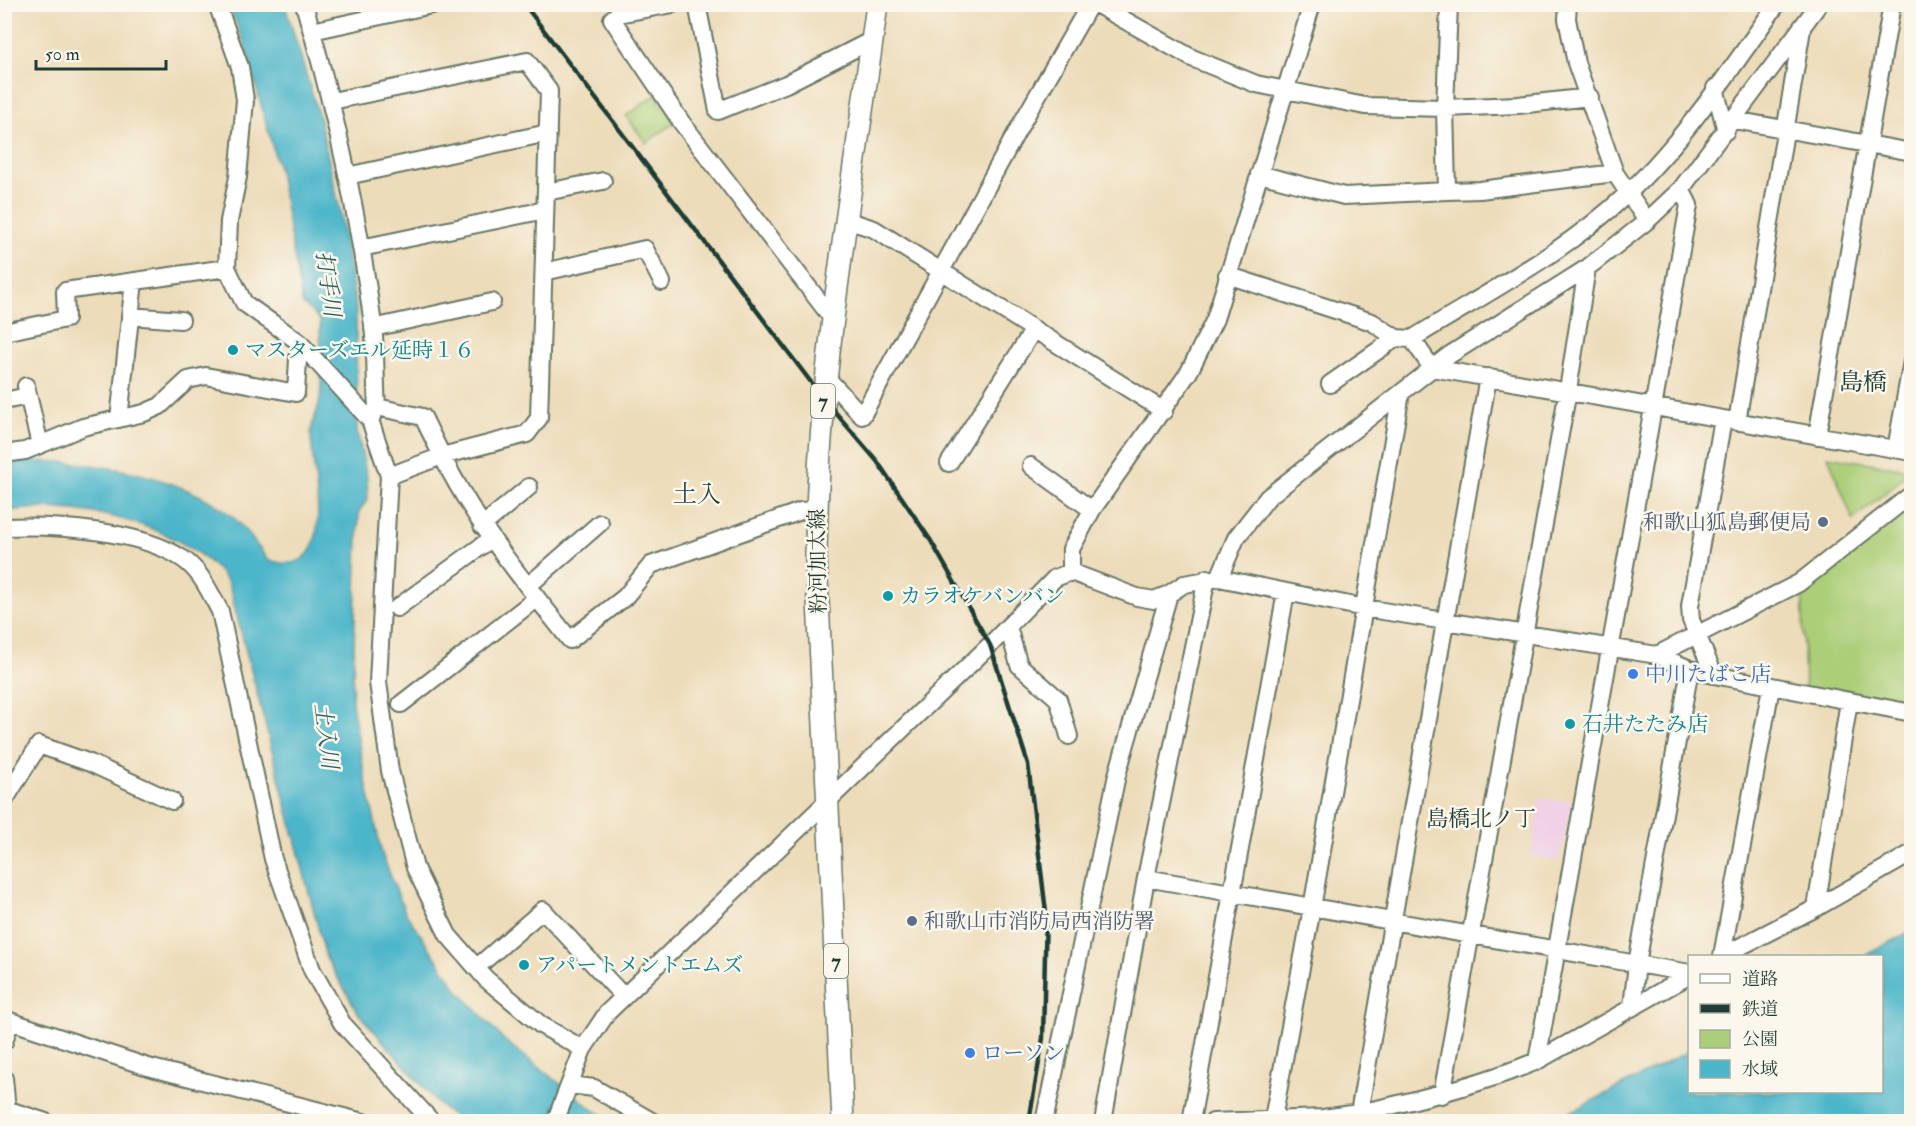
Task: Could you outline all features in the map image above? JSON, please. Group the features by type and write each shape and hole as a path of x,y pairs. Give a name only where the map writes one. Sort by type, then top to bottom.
{"main road":[{"name":"粉河加太線","path":"843,1122 816,510 825,376 877,4"}],"street":[{"path":"217,4 240,67 245,100 238,177 229,221 227,268 244,303 299,342 369,412 423,417 464,501 570,640 626,597 651,565 801,511 816,510"},
{"path":"304,4 332,101 361,248 373,328 369,412 389,476 378,682 390,771 415,868 448,935 486,979 541,1025 583,1049"},
{"path":"312,31 436,4"},
{"path":"673,4 618,14 612,19 682,123 832,318"},
{"path":"697,4 718,111 786,84 872,40"},
{"path":"825,376 862,416 1090,4"},
{"path":"1096,4 1192,58 1256,84 1365,106 1445,108 1518,105 1590,97"},
{"path":"1071,572 1071,549 1092,510 1164,411 1189,372 1215,319 1312,4"},
{"path":"1447,191 1445,108 1449,4"},
{"path":"1568,4 1567,19 1576,63 1590,97 1615,173 1647,221"},
{"path":"1330,384 1575,236 1627,194 1682,133 1777,4"},
{"path":"1103,1122 1146,878 1213,578 1236,538 1268,497 1367,417 1432,368 1587,268 1647,221 1681,189 1819,4"},
{"path":"1816,436 1892,4"},
{"path":"1714,675 1691,620 1690,606 1730,420 1786,129 1802,28"},
{"path":"332,101 527,61 549,91 539,418 527,434 442,456 389,476"},
{"path":"1715,88 1730,126"},
{"path":"1730,126 1786,129 1911,152"},
{"path":"347,176 548,133"},
{"path":"1259,174 1344,196 1480,190 1615,173"},
{"path":"546,192 603,181"},
{"path":"1537,1061 1689,205 1681,189"},
{"path":"361,248 545,210"},
{"path":"846,220 874,229 1164,411"},
{"path":"543,272 645,249 662,282"},
{"path":"4,332 66,319 65,291 227,268"},
{"path":"1442,1095 1569,390 1587,268"},
{"path":"1227,275 1372,322 1404,339 1432,368 1569,390 1904,451 1911,361"},
{"path":"119,419 134,281"},
{"path":"373,328 492,302"},
{"path":"130,316 181,320"},
{"path":"949,463 1034,329"},
{"path":"4,454 40,445 83,427 160,406 188,380 206,376 296,393 299,342"},
{"path":"1359,1113 1488,377"},
{"path":"4,401 27,391 40,445"},
{"path":"1272,1119 1312,908 1401,393"},
{"path":"1031,466 1092,510"},
{"path":"397,608 487,532 529,488"},
{"path":"1657,655 1799,583 1911,494"},
{"path":"400,704 532,592 600,523"},
{"path":"4,527 74,529 131,537 184,559 204,581 220,611 273,859 312,970 342,1023 432,1122"},
{"path":"555,1122 583,1049 607,1013 1008,627 1055,578 1071,572 1137,597 1154,600 1184,584 1213,578 1364,608 1657,655 1690,669 1714,675 1911,713"},
{"path":"1191,1122 1286,592"},
{"path":"1044,1122 1118,775 1169,594"},
{"path":"1008,627 1019,665 1058,699 1069,736"},
{"path":"1632,1007 1637,964 1690,669"},
{"path":"1722,955 1771,687"},
{"path":"1815,908 1850,701"},
{"path":"4,801 39,745 90,763 172,801"},
{"path":"1724,955 1815,908 1911,852"},
{"path":"1146,878 1688,974"},
{"path":"477,967 543,909 624,997"},
{"path":"1213,1122 1359,1113 1442,1095 1490,1081 1537,1061 1688,975"},
{"path":"4,1042 7,1020 148,1067 363,1122"},
{"path":"4,1078 9,1116 46,1122"},
{"path":"570,1085 594,1088 653,1122"}],"shaded area":[{"path":"1539,799 1573,801 1559,860 1531,857"}],"green space":[{"path":"655,95 675,122 646,143 626,116"},
{"path":"1828,456 1911,470 1911,471 1853,520"},
{"path":"1911,493 1911,713 1805,693 1802,581"}],"water":[{"path":"229,5 285,5 319,116 340,211 356,308 357,430 367,477 368,499 359,511 352,703 382,854 405,912 457,989 504,1040 595,1111 615,1121 459,1121 439,1105 359,1014 326,958 228,582 210,562 186,545 126,520 62,509 5,512 4,463 61,462 124,470 185,489 211,502 233,517 268,560 291,563 306,556 315,541 318,520 311,434 321,388 320,320 302,303 279,171 244,42"},
{"path":"1911,931 1911,1121 1553,1121 1688,1052 1688,1093 1883,1093 1883,955 1866,955"}],"railway":[{"path":"524,4 823,398 877,461 931,541 990,645 1028,764 1046,912 1043,1038 1029,1122"}],"place":[{"name":"マスターズエル延時１６","path":"233,350"},
{"name":"和歌山狐島郵便局","path":"1823,522"},
{"name":"カラオケバンバン","path":"888,596"},
{"name":"中川たばこ店","path":"1633,674"},
{"name":"石井たたみ店","path":"1570,724"},
{"name":"和歌山市消防局西消防署","path":"912,921"},
{"name":"アパートメントエムズ","path":"524,965"},
{"name":"ローソン","path":"970,1053"}],"district":[{"name":"島橋","path":"1863,382"},
{"name":"土入","path":"697,494"},
{"name":"島橋北ノ丁","path":"1481,819"}],"water label":[{"name":"打手川","path":"328,284"},
{"name":"土入川","path":"326,736"}]}
